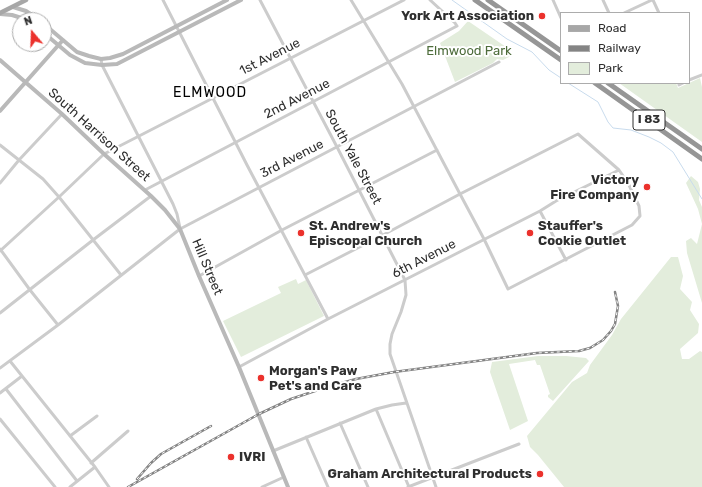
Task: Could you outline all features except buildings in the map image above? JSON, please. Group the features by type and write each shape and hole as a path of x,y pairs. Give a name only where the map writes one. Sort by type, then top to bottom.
{"highway":[{"path":"475,0 560,59"},
{"path":"489,0 560,49"},
{"name":"I 83","path":"596,84 702,158"},
{"name":"I 83","path":"609,84 702,149"}],"main road":[{"path":"0,14 23,1"}],"street":[{"path":"163,0 212,98 328,319"},
{"path":"52,31 77,52 101,59 110,58 123,54 227,0"},
{"path":"52,40 70,55 85,63 102,65 117,64 241,0"},
{"name":"South Yale Street","path":"260,0 405,280 406,295 392,334 390,354 436,487"},
{"path":"305,275 460,194 578,134 618,170 628,183 639,206 640,216 632,225 508,289 484,239 460,194 437,150 413,106 390,62 351,0"},
{"name":"1st Avenue","path":"0,250 104,154 404,0"},
{"name":"2nd Avenue","path":"145,190 457,26 456,23 430,0"},
{"path":"553,0 560,16"},
{"path":"604,0 609,12"},
{"path":"626,12 653,0 659,12"},
{"path":"14,7 27,12"},
{"path":"0,14 12,14"},
{"path":"0,111 63,40"},
{"name":"Hill Street","path":"101,59 102,65 177,214 180,229 198,276 239,367 288,487"},
{"name":"South Harrison Street","path":"0,60 145,190 165,210 180,229"},
{"name":"3rd Avenue","path":"0,368 58,325 180,229 499,62"},
{"path":"690,80 702,74"},
{"path":"0,183 19,160 62,114"},
{"path":"0,145 42,179 59,197 121,275"},
{"path":"198,276 282,230 437,150"},
{"name":"6th Avenue","path":"239,367 328,319 618,170"},
{"path":"0,314 92,240 151,196"},
{"path":"540,211 566,260"},
{"path":"0,250 58,325"},
{"path":"10,360 95,467 109,487"},
{"path":"0,393 22,376"},
{"path":"6,389 77,481"},
{"path":"274,451 376,409 406,403"},
{"path":"376,409 409,487 519,444"},
{"path":"70,436 97,416"},
{"path":"0,419 55,487"},
{"path":"340,423 368,487"},
{"path":"91,463 128,431"},
{"path":"306,437 328,487"},
{"path":"70,487 95,467"},
{"path":"262,487 284,477"}],"green space":[{"name":"Elmwood Park","path":"468,21 509,49 513,55 503,60 497,59 493,63 455,82 440,43 459,31"},
{"path":"700,78 702,87 702,142 620,84 676,84 678,88 690,84 690,83"},
{"path":"691,176 698,182 700,189 699,200 702,207 702,224 698,209 686,183"},
{"path":"702,224 702,303 687,253 686,241 691,238 697,244"},
{"path":"671,257 678,257 683,276 680,289 692,302 690,310 699,324 698,333 680,349 682,359 689,359 700,351 702,352 702,487 564,487 530,447 527,436 572,382 587,373 590,365 612,335 621,319"},
{"path":"296,279 298,284 306,280 324,316 241,357 223,321 281,293 278,287"},
{"path":"538,356 566,356 586,358 589,361 553,401 548,397 550,394 540,365 537,365 535,360 509,364 528,421 510,430 490,372 492,362"}],"waterway":[{"path":"452,0 507,39 532,52 549,70 560,77"},
{"path":"570,84 598,102 608,122 613,128 631,130 649,137 661,143 673,152 702,199"}],"railway":[{"path":"128,487 259,414 291,399 327,387 356,379 394,372 537,353 579,351 590,348 603,340 615,324 618,306 615,292"},
{"path":"137,479 161,454 211,426"}],"place":[{"name":"York Art Association","path":"542,16"},
{"name":"Victory Fire Company","path":"647,187"},
{"name":"St. Andrew's Episcopal Church","path":"301,233"},
{"name":"Stauffer's Cookie Outlet","path":"530,233"},
{"name":"Morgan's Paw Pet's and Care","path":"261,378"},
{"name":"IVRI","path":"231,457"},
{"name":"Graham Architectural Products","path":"540,474"}],"district":[{"name":"ELMWOOD","path":"210,93"}]}
